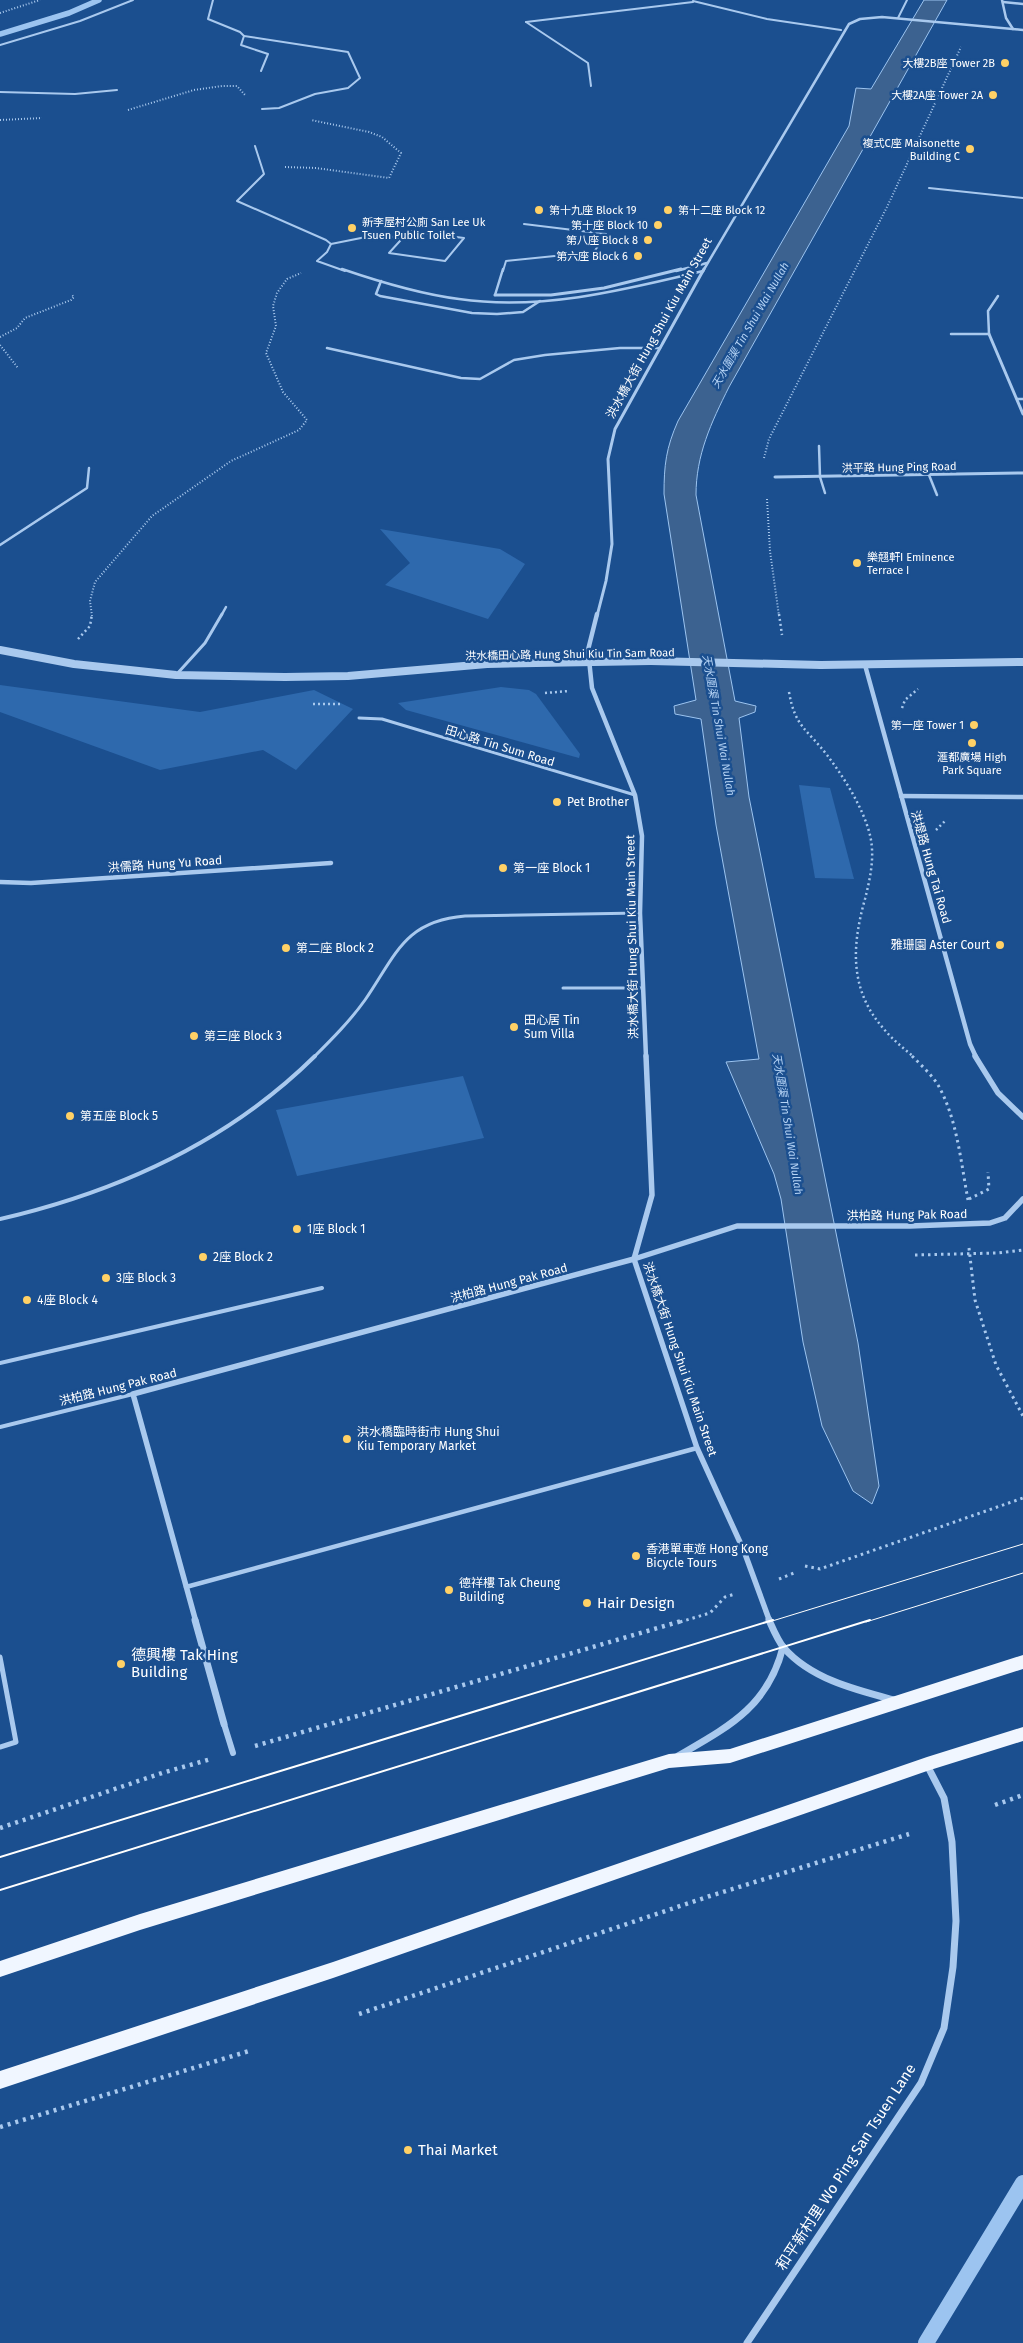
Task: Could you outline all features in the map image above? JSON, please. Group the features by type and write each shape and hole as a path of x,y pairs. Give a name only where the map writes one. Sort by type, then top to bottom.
{"main road":[{"path":"0,1969 140,1922 669,1762 730,1756 1023,1662"},
{"path":"0,2080 332,1970 926,1764 1023,1734"}],"street":[{"path":"1013,29 1006,18 1002,1 1023,4"},
{"path":"842,30 851,22 869,17 1023,30"},
{"name":"洪水橋大街 Hung Shui Kiu Main Street","path":"842,30 838,43 707,263 615,429 608,459 612,544 606,581 588,650 592,688 635,796 642,836 640,913 652,1194 634,1259 697,1448 744,1551 764,1607 783,1647 803,1665 830,1680 864,1692 902,1701"},
{"path":"495,295 551,295 595,290 707,263"},
{"path":"989,334 1023,414"},
{"name":"洪平路 Hung Ping Road","path":"775,477 1023,473"},
{"name":"洪水橋田心路 Hung Shui Kiu Tin Sam Road","path":"0,650 74,664 176,675 348,676 487,664 589,661 821,665 1023,662"},
{"name":"洪堤路 Hung Tai Road","path":"865,665 970,1044 982,1073 1003,1101 1023,1117"},
{"path":"901,796 1023,797"},
{"name":"洪儒路 Hung Yu Road","path":"0,882 31,883 331,863"},
{"name":"洪柏路 Hung Pak Road","path":"133,1394 634,1259 737,1226 910,1226 990,1223 1005,1218 1023,1199"},
{"path":"133,1394 233,1753"},
{"path":"186,1587 697,1448"},
{"path":"669,1762 731,1725 761,1696 777,1669 783,1647"},
{"name":"和平新村里 Wo Ping San Tsuen Lane","path":"746,2343 921,2084 944,2028 953,1967 956,1921 952,1842 944,1798 926,1764"}],"lane":[{"path":"0,45 80,21 133,0"},
{"path":"213,0 208,19 240,32 244,36 348,52 352,55 360,78 348,88 314,94 279,108 262,109"},
{"path":"898,18 907,0"},
{"path":"591,86 588,62 526,22 693,1 797,26 842,30"},
{"path":"244,36 240,46 268,54 261,71"},
{"path":"0,92 75,94 117,90"},
{"path":"255,146 264,174 237,201 330,244 376,235 402,238"},
{"path":"929,188 1023,198"},
{"path":"495,295 506,260 594,252 606,234 524,224"},
{"path":"409,231 464,238 445,260 389,253 402,238 409,231"},
{"path":"330,244 327,252 317,261 381,282 448,298 540,301 610,294 703,270"},
{"path":"381,282 376,290 376,294 380,296 472,313 523,312 540,301"},
{"path":"951,334 989,334 988,312 998,296"},
{"path":"327,348 461,378 480,379 514,360 620,348 660,348"},
{"path":"1017,399 1023,399"},
{"path":"819,446 820,477 826,493"},
{"path":"0,545 87,488 89,468"},
{"path":"930,475 937,495"},
{"path":"176,675 204,643 226,606"},
{"name":"田心路 Tin Sum Road","path":"359,718 382,719 635,796"},
{"path":"0,1219 20,1215 126,1179 177,1156 223,1130 262,1101 330,1041 368,995 407,939 417,930 431,922 465,916 640,913"},
{"path":"563,988 643,988"},
{"path":"0,1363 322,1288"},
{"name":"洪柏路 Hung Pak Road","path":"0,1427 133,1394"},
{"path":"0,1657 16,1742 0,1747"}],"path":[{"path":"0,13 40,0"},
{"path":"763,461 769,439 888,206 963,41"},
{"path":"127,110 190,89 227,85 238,86 248,100 262,109"},
{"path":"0,120 44,117"},
{"path":"262,166 316,168 390,178 401,154 382,137 369,132 310,120"},
{"path":"76,642 90,626 93,612 90,601 95,582 152,516 231,461 299,430 307,420 283,392 266,353 276,326 272,306 277,293 287,279 313,267 317,261"},
{"path":"0,337 17,328 25,318 71,300 74,297 71,294"},
{"path":"0,346 18,368"},
{"path":"767,496 770,551 782,635"},
{"path":"902,708 905,700 912,692 924,687"},
{"path":"789,692 791,709 798,727 826,753 869,828 874,852 855,944 856,966 867,999 883,1027 938,1084 948,1108 968,1199 965,1224 975,1300 996,1365 1023,1416"},
{"path":"938,837 936,828 950,817"},
{"path":"959,1200 968,1199 989,1189 988,1172"},
{"path":"915,1255 970,1254 1023,1250"},
{"path":"805,1566 820,1569 1023,1498"},
{"path":"0,1828 162,1773 710,1613 725,1597"},
{"path":"995,1805 1023,1796"},
{"path":"359,2014 710,1896 910,1834"},
{"path":"0,2128 249,2051"}],"shaded area":[{"path":"380,529 500,549 525,564 488,619 385,585 410,563"},
{"path":"0,685 200,712 314,690 353,709 296,770 263,750 160,770 0,712"},
{"path":"501,687 529,690 536,694 580,754 579,758 406,710 398,703"},
{"path":"799,785 830,788 854,879 815,878"},
{"path":"463,1076 484,1138 297,1176 276,1110"}],"water":[{"name":"天水圍渠 Tin Shui Wai Nullah","path":"924,0 947,0 729,387 716,413 702,453 696,495 735,701 756,706 755,712 739,718 749,797 858,1343 879,1486 872,1504 853,1491 822,1426 803,1342 781,1199 774,1174 726,1062 759,1059 716,825 701,719 675,714 674,706 696,700 664,484 668,448 678,421 849,126 856,88 871,89"}],"waterway":[{"path":"0,34 69,13 99,0"},
{"path":"926,2343 1023,2183"}],"tram line":[{"path":"769,1622 1023,1544"},
{"path":"866,1622 1023,1573"},
{"path":"0,1857 773,1620"},
{"path":"0,1890 870,1620"}],"place":[{"name":"大樓2B座 Tower 2B","path":"1005,63"},
{"name":"大樓2A座 Tower 2A","path":"993,95"},
{"name":"複式C座 Maisonette Building C","path":"970,149"},
{"name":"第十九座 Block 19","path":"539,210"},
{"name":"第十二座 Block 12","path":"668,210"},
{"name":"第十座 Block 10","path":"658,225"},
{"name":"新李屋村公廁 San Lee Uk Tsuen Public Toilet","path":"352,228"},
{"name":"第八座 Block 8","path":"648,240"},
{"name":"第六座 Block 6","path":"638,256"},
{"name":"樂翹軒I Eminence Terrace I","path":"857,563"},
{"name":"第一座 Tower 1","path":"974,725"},
{"name":"滙都廣場 High Park Square","path":"972,743"},
{"name":"Pet Brother","path":"557,802"},
{"name":"第一座 Block 1","path":"503,868"},
{"name":"雅珊園 Aster Court","path":"1000,945"},
{"name":"第二座 Block 2","path":"286,948"},
{"name":"田心居 Tin Sum Villa","path":"514,1027"},
{"name":"第三座 Block 3","path":"194,1036"},
{"name":"第五座 Block 5","path":"70,1116"},
{"name":"1座 Block 1","path":"297,1229"},
{"name":"2座 Block 2","path":"203,1257"},
{"name":"3座 Block 3","path":"106,1278"},
{"name":"4座 Block 4","path":"27,1300"},
{"name":"洪水橋臨時街市 Hung Shui Kiu Temporary Market","path":"347,1439"},
{"name":"香港單車遊 Hong Kong Bicycle Tours","path":"636,1556"},
{"name":"德祥樓 Tak Cheung Building","path":"449,1590"},
{"name":"Hair Design","path":"587,1603"},
{"name":"德興樓 Tak Hing Building","path":"121,1664"},
{"name":"Thai Market","path":"408,2150"}]}
